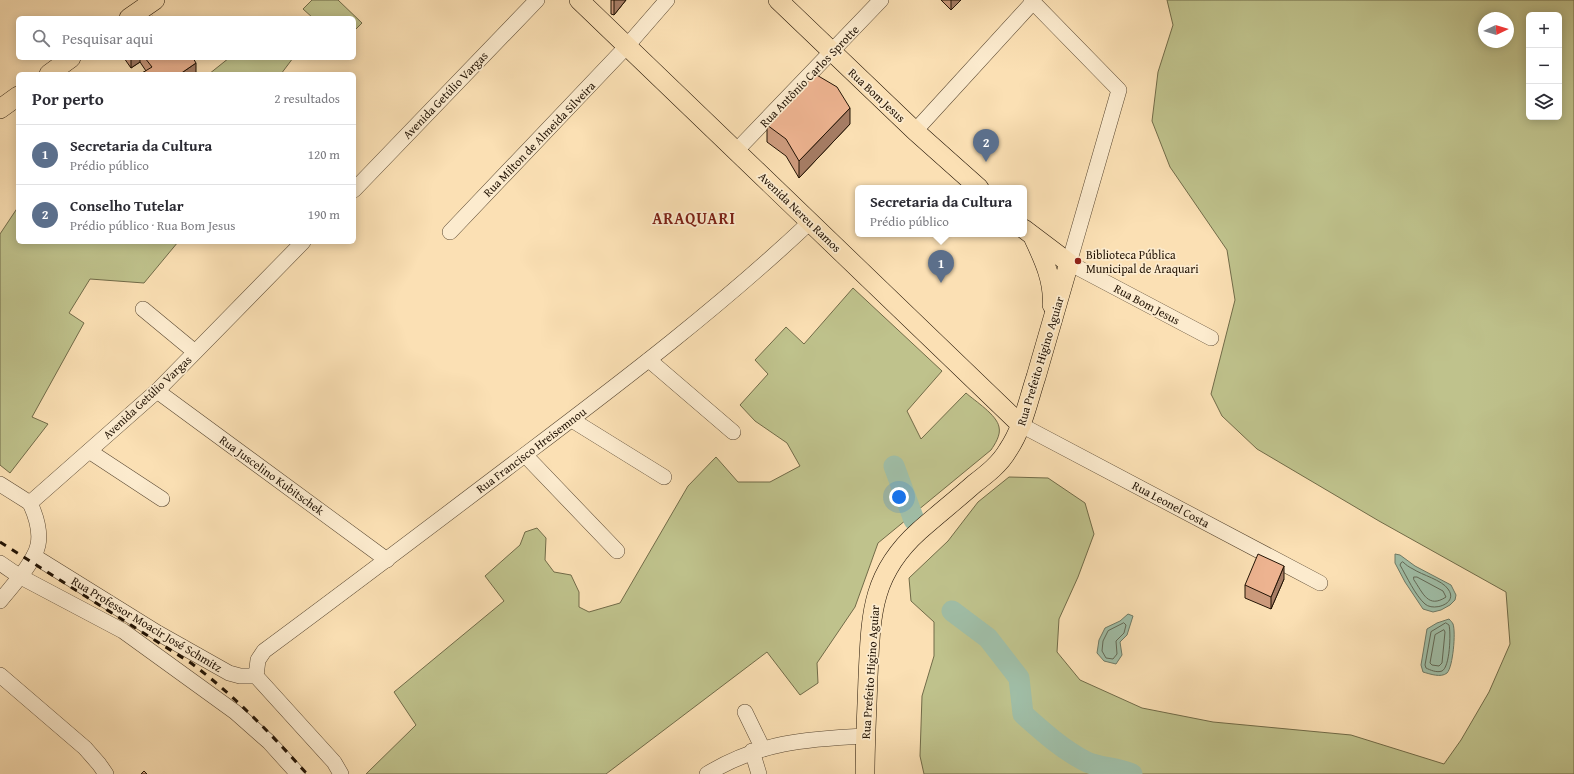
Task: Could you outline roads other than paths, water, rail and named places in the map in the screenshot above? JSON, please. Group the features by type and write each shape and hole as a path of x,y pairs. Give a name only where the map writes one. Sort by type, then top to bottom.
{"main road":[{"path":"132,16 155,0"},
{"name":"Avenida Nereu Ramos","path":"579,0 1021,425"},
{"name":"Rua Bom Jesus","path":"778,0 831,52 976,185"},
{"path":"52,72 68,60"},
{"path":"0,108 16,97"},
{"path":"1029,234 1046,266 1050,283 1052,300 1049,331"},
{"name":"Rua Bom Jesus","path":"1029,234 1069,263"},
{"name":"Rua Prefeito Higino Aguiar","path":"865,774 865,736 871,624 875,601 882,579 896,556 918,532 997,465 1009,450 1021,425 1069,263"}],"street":[{"name":"Avenida Getúlio Vargas","path":"356,188 537,0"},
{"name":"Rua Milton de Almeida Silveira","path":"450,232 627,46 667,0"},
{"name":"Rua Antônio Carlos Sprotte","path":"736,151 881,0"},
{"name":"Rua Prefeito Higino Aguiar","path":"1032,1 1119,90 1069,263"},
{"path":"915,130 1032,1"},
{"name":"Rua Francisco Hreisemnou","path":"256,676 258,660 264,651 526,455 649,360 742,285 810,222"},
{"name":"Avenida Getúlio Vargas","path":"30,503 157,391 301,244"},
{"name":"Rua Bom Jesus","path":"1069,263 1212,338"},
{"path":"143,309 195,352"},
{"path":"649,360 733,432"},
{"name":"Rua Juscelino Kubitschek","path":"157,391 386,560"},
{"path":"572,420 664,477"},
{"name":"Rua Leonel Costa","path":"1021,425 1320,583"},
{"path":"89,451 162,499"},
{"path":"526,455 617,551"},
{"path":"0,484 30,503 37,520 39,534 38,545 32,558 0,601"},
{"name":"Rua Professor Moacir José Schmitz","path":"32,558 158,633 229,672 240,676 256,676"},
{"path":"0,563 19,576 123,631 235,712 269,742 298,774"},
{"path":"0,675 85,748 106,774"},
{"path":"256,676 334,762 341,774"},
{"path":"745,712 758,750 758,774"},
{"path":"707,774 726,762 758,750 788,742 865,736"}],"water":[{"path":"1395,554 1400,555 1415,566 1451,585 1456,595 1455,600 1441,610 1433,612 1423,609 1405,582 1395,563"},
{"path":"1128,614 1133,616 1127,635 1120,642 1122,655 1116,664 1104,661 1097,653 1099,640 1105,628 1120,621"},
{"path":"1449,619 1453,624 1454,634 1449,670 1447,673 1442,675 1423,672 1421,665 1427,629 1437,623"}],"waterway":[{"path":"894,466 914,520"},
{"path":"952,611 988,638 1019,678 1023,714 1060,745 1085,761 1132,774"}],"railway":[{"path":"0,542 191,663 207,675 252,716 307,774"}],"place":[{"name":"Conselho Tutelar","path":"986,162"},
{"name":"Biblioteca Pública Municipal de Araquari","path":"1078,261"},
{"name":"Secretaria da Cultura","path":"941,283"}],"district":[{"name":"ARAQUARI","path":"694,218"}]}
